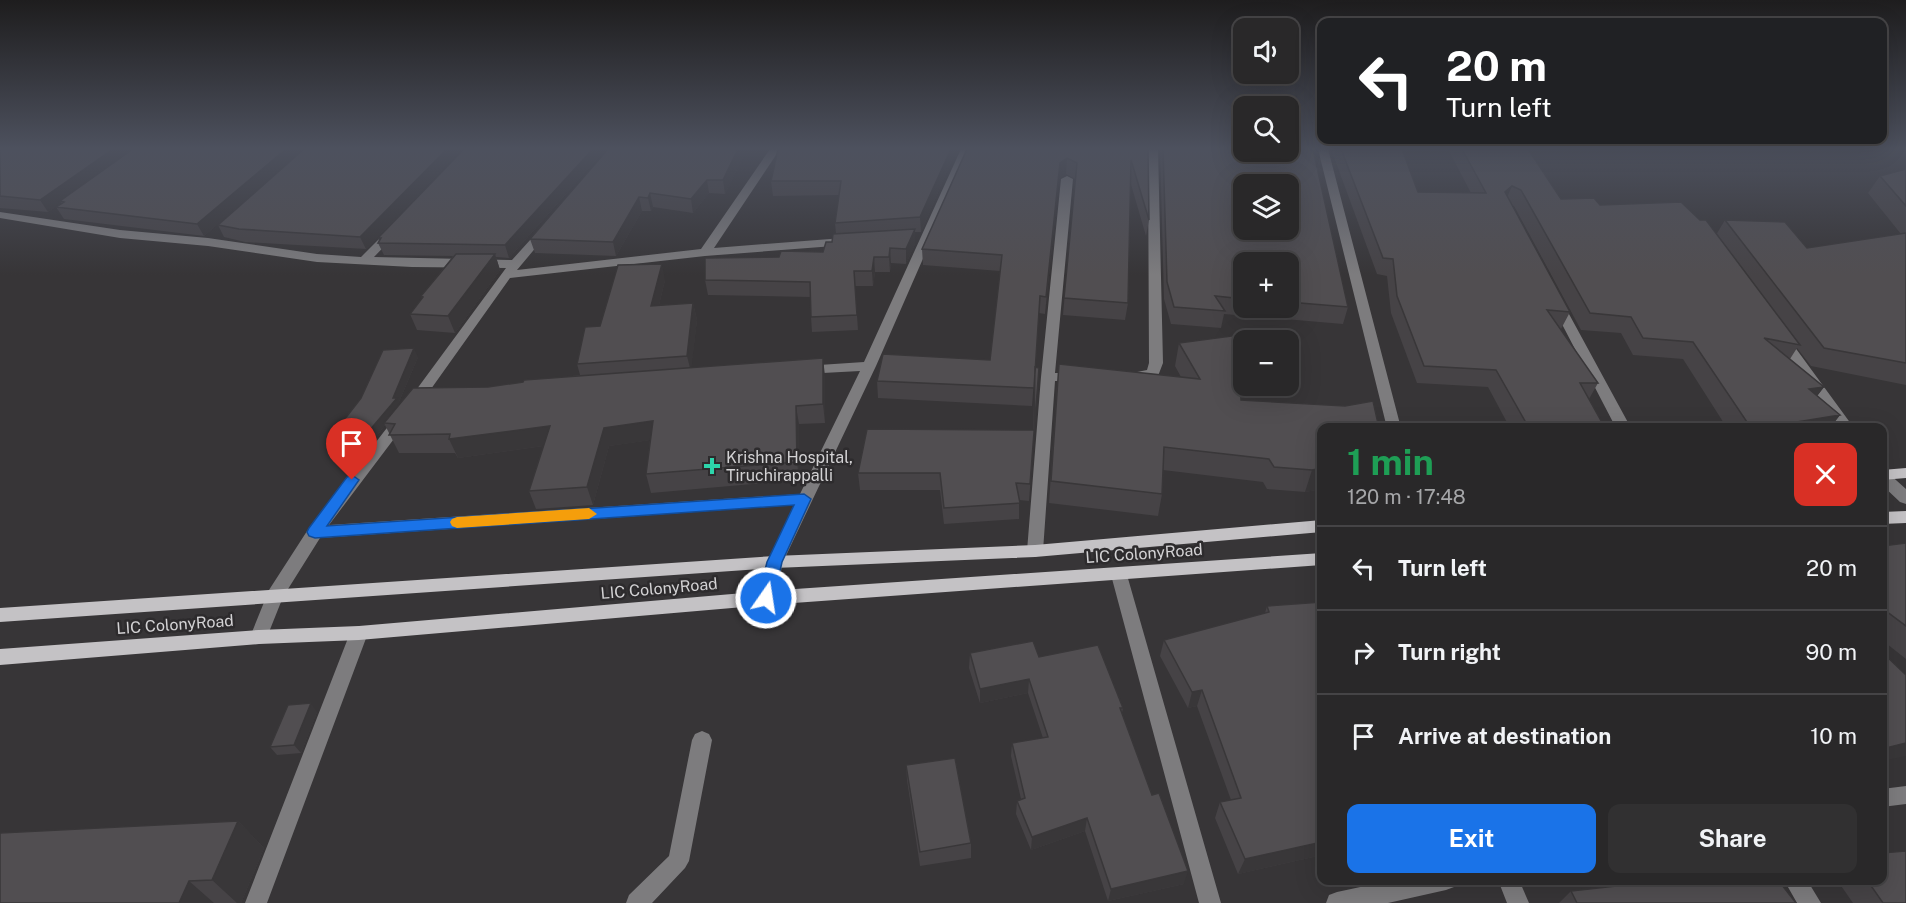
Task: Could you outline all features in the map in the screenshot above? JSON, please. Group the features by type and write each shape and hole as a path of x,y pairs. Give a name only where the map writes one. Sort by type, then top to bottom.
{"main road":[{"path":"1887,475 1906,473"},
{"path":"1887,518 1906,517"},
{"name":"LIC ColonyRoad","path":"0,615 774,562 1035,551 1317,526"},
{"name":"LIC ColonyRoad","path":"0,657 259,637 359,633 766,598 1317,559"}],"street":[{"path":"705,252 746,191"},
{"path":"766,598 774,562 869,366 920,237 944,191"},
{"path":"1035,551 1048,377 1066,191"},
{"path":"1116,377 1138,377 1153,373 1156,363 1154,191"},
{"path":"1334,191 1393,423"},
{"path":"44,223 63,209"},
{"path":"0,215 120,234 212,238 317,258 511,270 705,252 856,242"},
{"path":"364,260 406,218"},
{"path":"259,637 275,595 315,532 416,400 511,270 553,221"},
{"path":"1551,291 1621,423"},
{"path":"1769,323 1842,423"},
{"path":"785,372 869,366"},
{"path":"1048,377 1093,377"},
{"path":"416,400 439,398"},
{"path":"1887,480 1906,498"},
{"path":"315,532 804,499"},
{"path":"1119,575 1210,903"},
{"path":"256,903 359,633"},
{"path":"637,903 678,861 702,740"},
{"path":"1887,797 1906,795"},
{"path":"1337,903 1422,885"},
{"path":"1510,885 1518,903"},
{"path":"1797,885 1810,903"}],"building":[{"path":"0,191 53,191 40,200 0,196"},
{"path":"74,191 236,191 197,224 56,207 64,202 60,201"},
{"path":"256,191 405,191 360,237 239,229 218,225"},
{"path":"423,191 554,191 505,245 378,243 381,238 378,238"},
{"path":"571,191 698,191 691,199 650,193 648,198 639,197 613,242 530,239"},
{"path":"840,191 932,191 920,217 835,223"},
{"path":"948,191 1057,191 1046,297 1040,296 1034,388 877,381 883,354 990,360 1002,255 922,249"},
{"path":"1074,191 1130,191 1128,303 1064,298"},
{"path":"1140,191 1149,191 1149,220"},
{"path":"1164,191 1233,191 1233,240 1299,240 1299,191 1322,191 1348,307 1299,303 1299,252 1233,252 1233,298 1215,296 1225,311 1174,307 1167,282"},
{"path":"1357,191 1486,193 1485,191 1506,191 1570,312 1547,310 1598,383 1580,383 1602,423 1526,423 1496,370 1424,366 1397,296 1393,259 1383,258"},
{"path":"1522,191 1556,191 1561,199 1594,198 1600,205 1681,202 1700,220 1706,220 1800,345 1764,338 1824,387 1809,389 1840,415 1791,423 1748,423 1693,342 1643,338 1631,317 1590,313"},
{"path":"1893,191 1906,191 1906,206"},
{"path":"1725,220 1785,222 1807,248 1906,233 1906,363 1824,348"},
{"path":"915,229 906,249 890,248 889,257 874,257 872,271 854,271 857,315 811,317 810,282 705,280 705,258 779,257 781,251 823,252 826,242 832,242 833,234"},
{"path":"456,254 495,254 448,316 410,314 423,297 421,296"},
{"path":"662,264 651,306 693,303 687,356 577,364 585,327 600,326 618,265"},
{"path":"1233,336 1233,396 1241,396 1241,400 1345,406 1373,401 1378,423 1317,423 1317,469 1312,470 1274,467 1269,459 1164,447 1162,494 1051,481 1059,364 1200,379 1179,343"},
{"path":"414,348 393,398 397,398 369,431 337,429 361,398 383,350"},
{"path":"823,358 823,404 796,406 797,462 646,474 653,421 604,428 587,487 529,491 550,426 449,439 450,434 389,435 395,424 384,423 413,388 488,387 524,380"},
{"path":"1035,367 1039,368 1030,484 1016,483 1020,503 944,508 940,473 858,473 867,429 1034,430"},
{"path":"1906,543 1906,626 1887,612 1887,545"},
{"path":"1317,602 1317,843 1245,859 1220,802 1241,798 1202,690 1192,692 1164,640 1269,612 1267,606"},
{"path":"1033,641 1039,657 1098,645 1123,708 1120,708 1152,795 1159,793 1188,871 1111,889 1087,818 1032,837 1017,801 1025,798 1012,743 1048,737 1029,679 980,689 970,653"},
{"path":"1887,657 1906,675 1906,743 1887,748"},
{"path":"311,703 294,745 270,747 288,705"},
{"path":"955,758 971,843 920,852 906,765"},
{"path":"238,821 212,880 189,881 179,903 0,903 0,833"},
{"path":"1906,852 1906,903 1883,903 1870,885 1887,885 1887,853"},
{"path":"1626,885 1782,885 1796,903 1577,903 1571,891"}],"slow traffic":[{"path":"457,522 589,514"}],"place":[{"name":"Krishna Hospital, Tiruchirappalli","path":"712,466"}],"route":[{"path":"352,480 315,532 804,499 774,562 766,598"}]}
